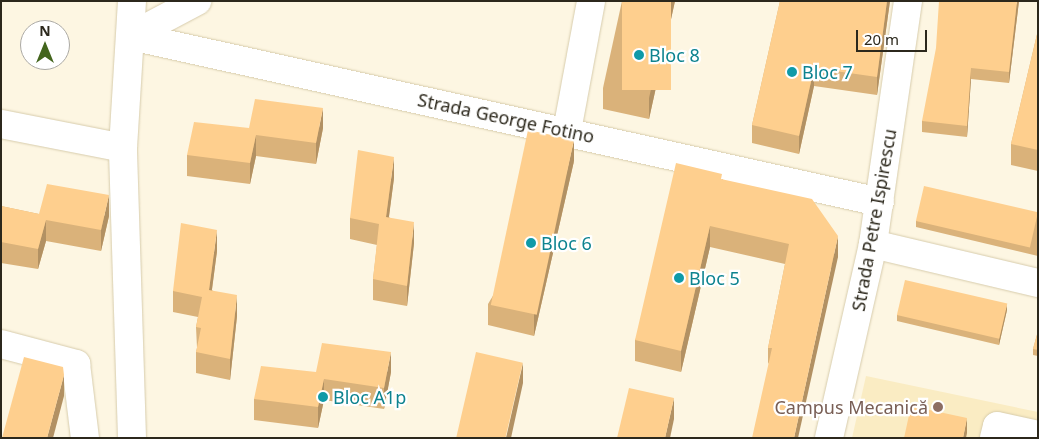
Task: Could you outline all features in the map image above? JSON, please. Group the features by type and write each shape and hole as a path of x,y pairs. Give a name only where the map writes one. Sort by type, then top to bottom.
{"street":[{"path":"132,1 123,148 132,438"},
{"path":"131,36 196,1"},
{"path":"567,131 591,1"},
{"name":"Strada Petre Ispirescu","path":"829,438 873,244 908,1"},
{"name":"Strada George Fotino","path":"131,36 567,131 880,202"},
{"path":"1,124 123,148"},
{"path":"873,244 1038,283"},
{"path":"1,344 76,364 85,438"},
{"path":"994,438 997,426 1038,435"}],"shaded area":[{"name":"Campus Mecanică","path":"866,376 1038,412 1038,438 852,438"}],"building":[{"name":"Bloc 8","path":"622,1 671,1 671,90 622,90"},
{"path":"780,1 887,1 877,77 814,68 799,136 752,125"},
{"path":"939,1 1017,1 1009,72 971,68 967,126 922,121 936,48"},
{"path":"1038,30 1038,150 1011,144"},
{"path":"255,99 323,108 316,143 256,135 250,163 187,155 194,122 249,128"},
{"name":"Bloc 6","path":"528,130 574,140 537,315 491,305"},
{"path":"358,150 394,157 386,217 414,222 407,286 373,279 379,224 350,218"},
{"path":"676,163 722,174 721,179 812,199 838,236 794,438 752,438 772,348 768,348 789,244 710,226 681,351 635,340"},
{"path":"47,184 109,195 101,230 46,220 38,249 1,242 1,206 39,214"},
{"path":"924,186 1038,212 1030,247 916,221"},
{"path":"181,223 217,230 209,290 237,295 230,359 196,352 201,328 196,327 202,297 173,291"},
{"path":"905,280 1007,304 999,339 897,315"},
{"path":"1038,331 1038,350 1033,349"},
{"path":"322,343 391,352 384,388 324,379 318,407 254,399 261,366 316,372"},
{"path":"476,352 523,363 505,438 456,438"},
{"path":"24,357 63,367 64,375 47,438 2,438"},
{"path":"629,388 674,398 665,438 617,438"},
{"path":"911,406 967,418 963,438 904,438"}],"place":[{"name":"Bloc 8","path":"639,55"},
{"name":"Bloc 7","path":"792,72"},
{"name":"Bloc 6","path":"531,243"},
{"name":"Bloc 5","path":"679,278"},
{"name":"Bloc A1p","path":"323,397"},
{"name":"Campus Mecanică","path":"938,407"}]}
